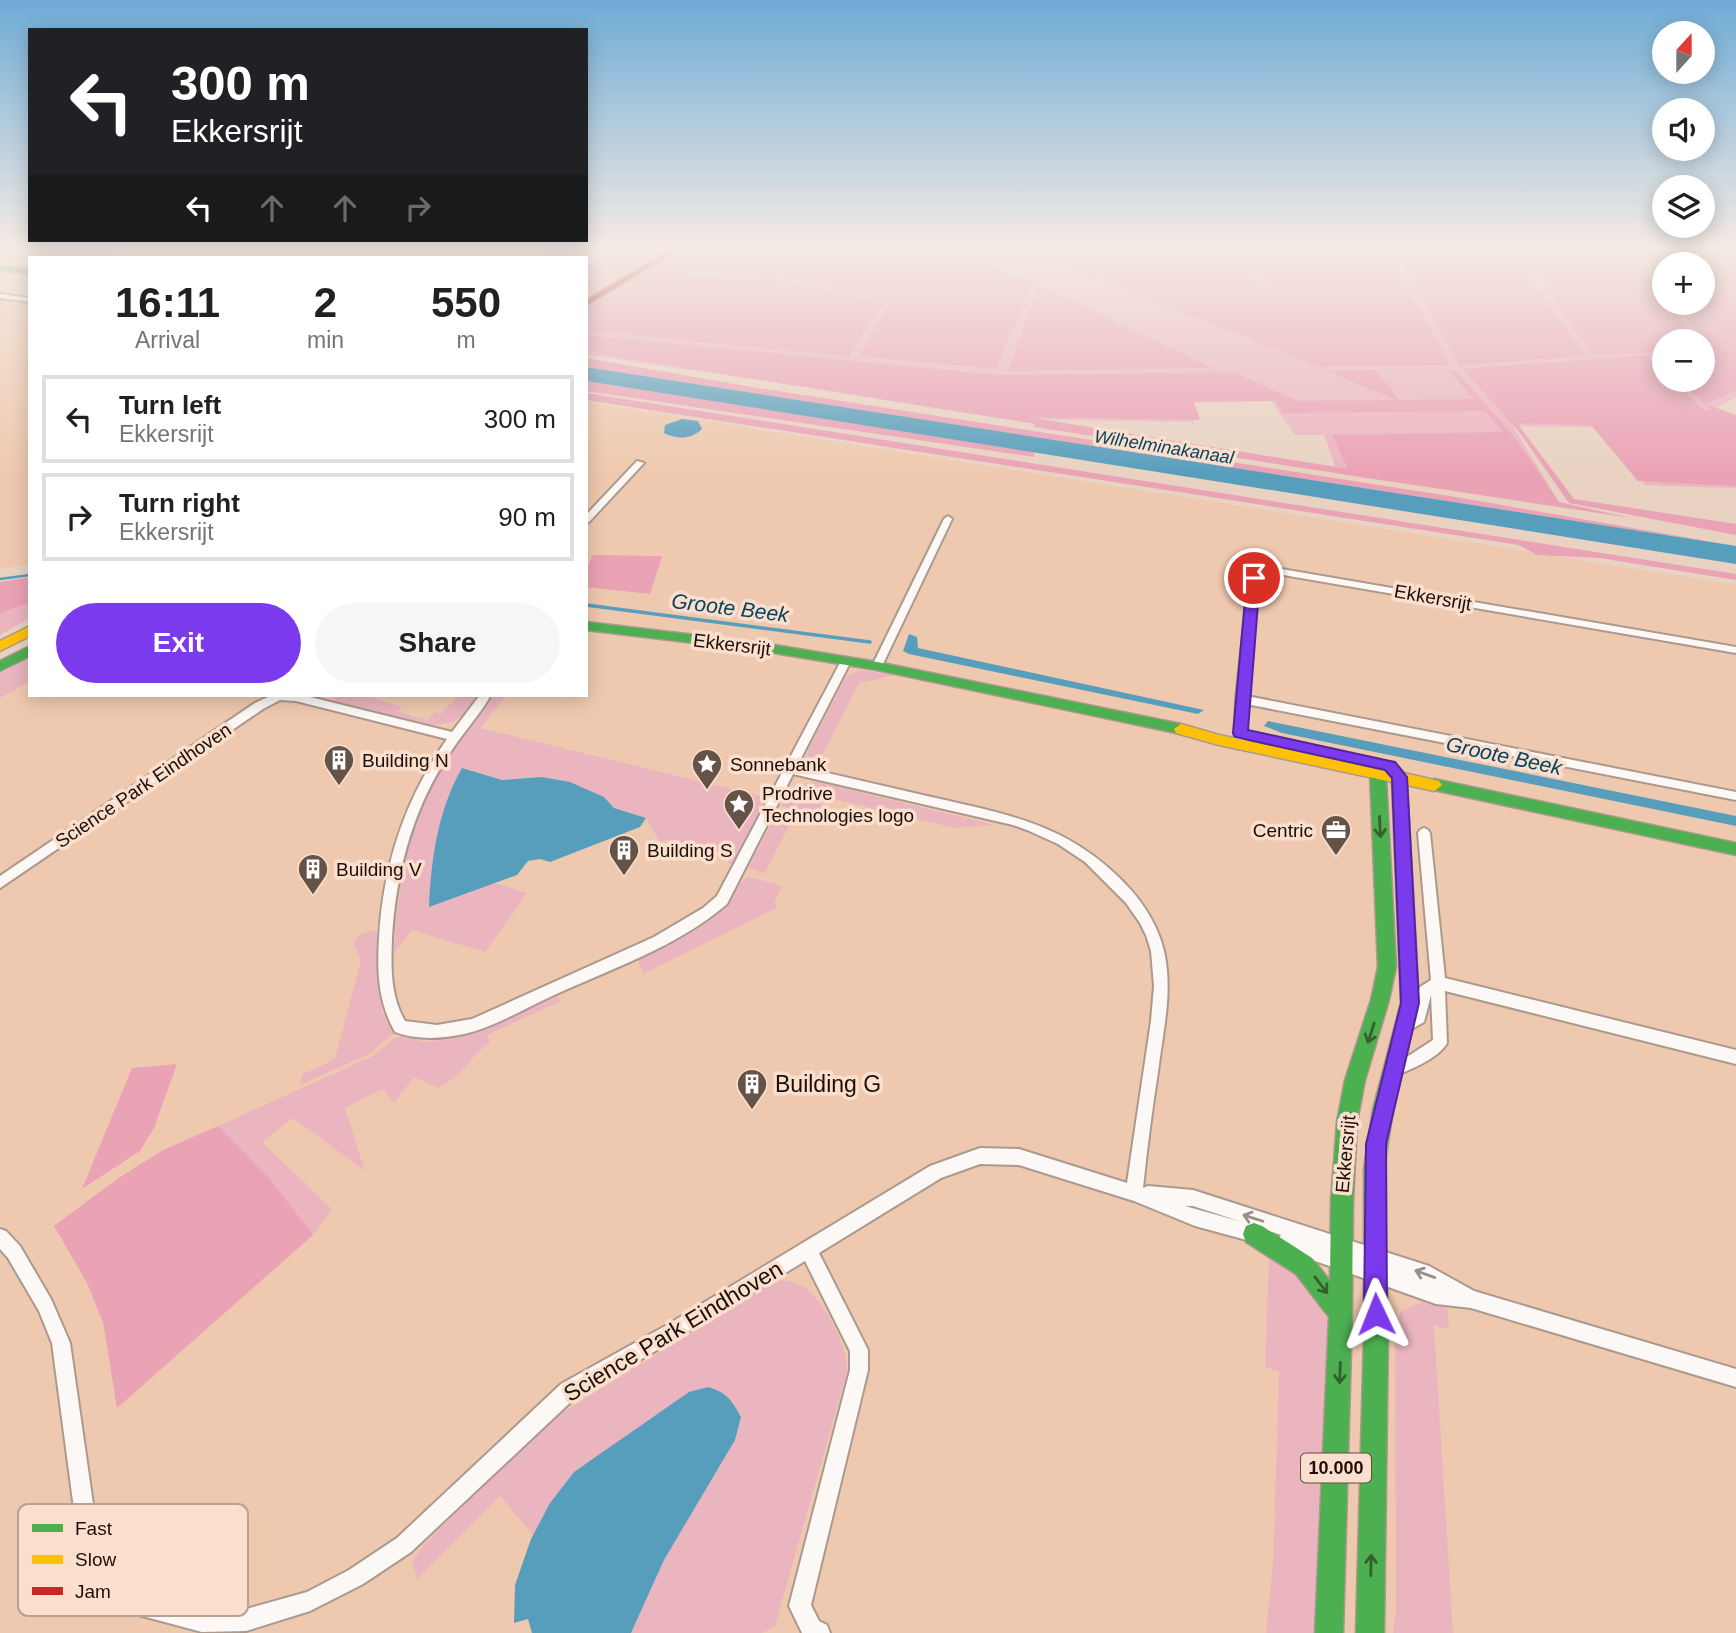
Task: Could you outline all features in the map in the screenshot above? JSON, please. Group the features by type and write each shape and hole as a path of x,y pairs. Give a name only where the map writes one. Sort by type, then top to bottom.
{"main road":[{"name":"Ekkersrijt","path":"588,626 762,647 877,666 1240,739 1736,849"},
{"path":"0,647 28,631"},
{"path":"0,667 28,651"},
{"name":"Ekkersrijt","path":"1389,772 1736,840"},
{"name":"Ekkersrijt","path":"1370,1633 1376,1335 1376,1144 1410,1003 1410,968 1389,772"},
{"name":"Ekkersrijt","path":"1329,1633 1344,1151 1351,1094 1383,994 1387,967 1389,772"},
{"path":"1254,1234 1304,1266 1341,1310"}],"street":[{"path":"588,518 640,463"},
{"path":"877,666 948,519"},
{"name":"Ekkersrijt","path":"1240,739 1241,699 1254,578 1258,571 1274,569 1736,650"},
{"path":"484,697 453,736 416,800 392,877 385,922 387,999 400,1027 426,1033 451,1032 474,1025 659,941 708,912 722,900 846,661"},
{"name":"Science Park Eindhoven","path":"0,883 276,697"},
{"name":"Science Park Eindhoven","path":"296,697 453,736"},
{"path":"1241,699 1736,796"},
{"path":"792,769 1014,821 1048,832 1095,861 1135,903 1153,934 1159,963 1161,1000 1133,1193"},
{"path":"1394,1069 1415,1060 1440,1043 1438,984 1424,833"},
{"path":"1438,984 1736,1057"},
{"name":"Ekkersrijt","path":"1404,1027 1419,1017 1425,991 1438,984"},
{"name":"Science Park Eindhoven","path":"181,1616 202,1621 246,1620 310,1601 356,1577 404,1545 568,1391 808,1251 936,1172 980,1156 1019,1157 1133,1193 1195,1218 1341,1253"},
{"name":"Science Park Eindhoven","path":"1133,1193 1194,1198 1341,1253"},
{"name":"Science Park Eindhoven","path":"0,1237 14,1252 45,1305 61,1343 83,1504"},
{"path":"808,1251 859,1350 859,1370 800,1606 811,1629 819,1633"},
{"path":"1341,1253 1374,1265 1436,1295 1471,1299 1736,1378"}],"shaded area":[{"path":"0,323 28,323 28,564 0,569"},
{"path":"588,323 1736,323 1736,397 1711,411 1736,421 1736,488 1645,485 1592,427 1513,426 1561,506 1338,474 1324,435 1295,435 1270,399 1192,403 1194,422 1028,419 588,355"},
{"path":"588,323 870,323 849,356 588,331"},
{"path":"878,323 1015,323 996,369 859,356"},
{"path":"1025,323 1119,323 1213,368 1008,371"},
{"path":"1210,323 1428,323 1450,365 1319,367"},
{"path":"1436,323 1563,323 1586,356 1459,365"},
{"path":"1571,323 1684,323 1688,329 1652,329 1652,353 1593,355"},
{"path":"1691,323 1736,323 1736,390 1706,404 1736,415 1736,486 1638,481 1591,425 1517,423 1574,499 1736,524 1736,535 1569,503 1519,432 1463,369 1646,355 1652,361 1652,392 1685,392 1704,410 1711,410 1692,392 1715,392 1715,329 1695,329"},
{"path":"588,335 998,375 1233,372 1298,401 1396,400 1328,371 1376,370 1399,400 1474,399 1448,370 1455,370 1513,435 1559,502 1631,518 1034,427 1035,424 605,355 588,350","holes":["1275,401 1282,413 1485,411 1503,432 1332,435 1348,469 1028,417 1200,420 1194,402"]},
{"path":"588,358 752,387 1456,497 1736,546 588,367"},
{"path":"588,381 1029,451 1034,453 1034,457 588,391"},
{"path":"588,393 1736,574 1736,580 1600,558 1537,555 1519,545 588,400"},
{"path":"588,402 1736,585 1736,1633 0,1633 0,697 28,679 28,697 588,697"},
{"path":"593,555 662,556 650,594 588,587 588,566"},
{"path":"28,577 28,604 0,613 0,582"},
{"path":"28,604 28,619 0,635 0,613"},
{"path":"28,657 28,682 0,698 0,674"},
{"path":"859,670 896,675 859,683 821,758 828,761 823,771 813,766 807,757 808,750 846,677"},
{"path":"369,697 402,707 398,712 427,720 435,712 441,714 457,697 478,697 458,719 443,724 413,723 396,719 337,702 334,698"},
{"path":"492,697 505,697 480,728 768,798 735,865 729,863 724,854 672,840 659,841 646,818 614,808 604,797 570,782 542,777 502,780 462,768 438,836 429,907 495,883 527,893 485,952 412,930 394,953 403,871 417,818 438,768 467,725"},
{"path":"817,782 995,825 954,828 825,797 816,815 781,806 795,788"},
{"path":"777,813 793,818 765,873 748,868"},
{"path":"749,877 782,886 774,902 778,907 643,974 637,958 714,915 724,906 738,885"},
{"path":"373,930 378,933 382,1011 394,1033 369,1054 300,1085 303,1073 335,1058 361,960 354,944 358,935"},
{"path":"557,994 561,1001 487,1035 490,1042 453,1078 438,1088 414,1077 394,1103 383,1089 345,1108 365,1171 293,1118 262,1142 332,1209 313,1235 270,1179 218,1126 371,1057 393,1039 402,1036 425,1042 457,1038"},
{"path":"177,1064 154,1128 140,1151 82,1189 132,1068"},
{"path":"218,1126 270,1179 313,1235 117,1408 103,1322 87,1283 54,1226 117,1179 163,1150"},
{"path":"1269,1253 1290,1263 1330,1323 1316,1633 1266,1633 1273,1563 1279,1372 1265,1367"},
{"path":"778,1279 801,1285 819,1303 840,1338 847,1372 775,1626 762,1633 631,1633 664,1560 735,1440 741,1416 733,1402 689,1392 574,1472 550,1503 533,1535 500,1496 417,1579 412,1562 424,1545 547,1422"},
{"path":"1421,1302 1447,1308 1449,1329 1434,1325 1453,1633 1393,1633 1396,1610 1395,1335 1400,1312"}],"water":[{"path":"588,367 1736,546 1736,564 588,381"},
{"path":"682,419 698,421 702,429 694,435 684,437 664,433 665,425"},
{"path":"909,634 917,637 918,648 1204,710 1198,714 909,654 903,651"},
{"path":"1268,721 1736,816 1736,826 1282,733 1264,726"},
{"path":"462,768 502,780 542,777 570,782 604,797 614,808 646,818 640,827 550,862 540,859 528,861 517,875 429,907 437,835 447,801"},
{"path":"708,1387 728,1398 741,1417 735,1440 664,1560 631,1633 532,1633 528,1619 514,1623 515,1585 531,1539 550,1503 574,1472 689,1392"}],"waterway":[{"name":"Groote Beek","path":"0,579 28,575"},
{"name":"Groote Beek","path":"588,605 870,642"}],"traffic: fast":[{"path":"588,626 762,647 877,666 1181,729"},
{"path":"0,667 28,651"},
{"path":"1341,1305 1342,1201 1347,1122 1355,1080 1380,1000 1387,967 1378,773 1387,768"},
{"path":"1434,785 1736,849"},
{"path":"1370,1633 1376,1335 1374,1169 1383,1109 1404,1026"},
{"path":"1254,1234 1304,1266 1341,1314"},
{"path":"1329,1633 1341,1305"}],"traffic: slow":[{"path":"0,647 28,631"},
{"path":"1181,729 1219,740 1434,785"},
{"path":"1392,769 1399,777 1410,1003 1404,1026"}],"place":[{"name":"Building N","path":"339,787"},
{"name":"Sonnebank","path":"707,791"},
{"name":"Prodrive Technologies logo","path":"739,831"},
{"name":"Centric","path":"1336,857"},
{"name":"Building S","path":"624,877"},
{"name":"Building V","path":"313,896"},
{"name":"Building G","path":"752,1111"}],"route":[{"path":"1254,578 1240,733 1390,766 1399,777 1410,1003 1376,1144 1376,1314"}],"water label":[{"name":"Wilhelminakanaal","path":"1164,447"}]}
